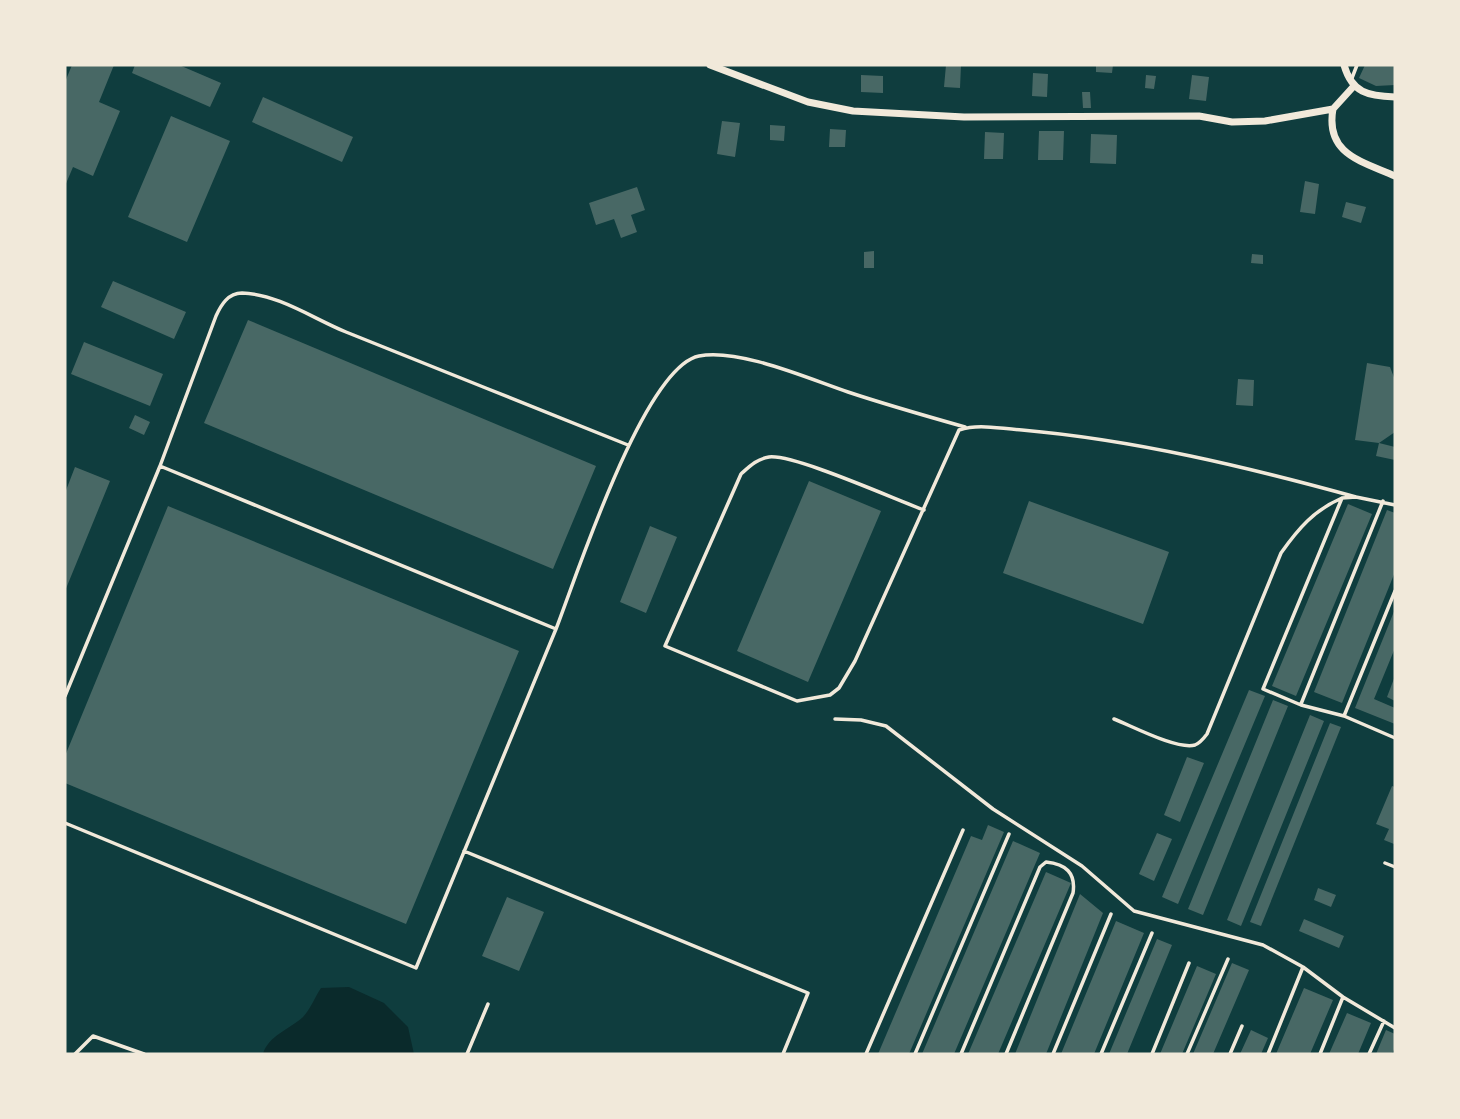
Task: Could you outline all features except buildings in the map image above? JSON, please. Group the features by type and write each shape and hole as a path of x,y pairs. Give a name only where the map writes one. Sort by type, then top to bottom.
{"street":[{"path":"710,65 808,102 853,111 964,117 1199,116 1232,121 1265,121 1333,109"},
{"path":"1343,65 1352,85 1367,93 1395,97"},
{"path":"1352,85 1333,109 1330,124 1333,136 1344,152 1395,176"}],"lane":[{"path":"1352,85 1357,65"},
{"path":"65,696 160,466 222,302 238,293 278,302 343,331 628,445"},
{"path":"65,823 416,968 556,629 628,445 666,379 683,363 699,356 724,356 755,361 901,409 967,427"},
{"path":"924,510 795,461 771,457 757,461 741,474 665,646 797,701 830,695 839,688 855,661 924,510 959,430 973,425 1123,444 1258,470 1395,505"},
{"path":"160,466 556,629"},
{"path":"1114,719 1177,744 1195,745 1202,741 1281,553 1295,532 1326,505 1342,498 1356,497"},
{"path":"1342,498 1262,689 1301,705 1344,716 1395,737"},
{"path":"1301,705 1384,501"},
{"path":"1344,716 1395,591"},
{"path":"835,719 861,720 886,726 993,808 1082,866 1133,911 1263,945 1303,968 1343,998 1395,1028"},
{"path":"866,1054 963,830"},
{"path":"915,1054 1009,834"},
{"path":"464,851 808,993 783,1054"},
{"path":"961,1054 1040,867 1046,862 1055,863 1071,873 1075,882 1073,893 1006,1054"},
{"path":"1385,863 1395,867"},
{"path":"1053,1054 1111,914"},
{"path":"1101,1054 1152,933"},
{"path":"1187,1054 1228,959"},
{"path":"1152,1054 1189,963"},
{"path":"1268,1054 1303,968"},
{"path":"1320,1054 1343,998"},
{"path":"467,1054 488,1004"},
{"path":"1369,1054 1384,1021"},
{"path":"1230,1054 1242,1026"},
{"path":"75,1054 93,1036 144,1054"}],"water":[{"path":"349,987 384,1003 408,1027 414,1054 263,1054 274,1038 306,1014 321,988"}]}
